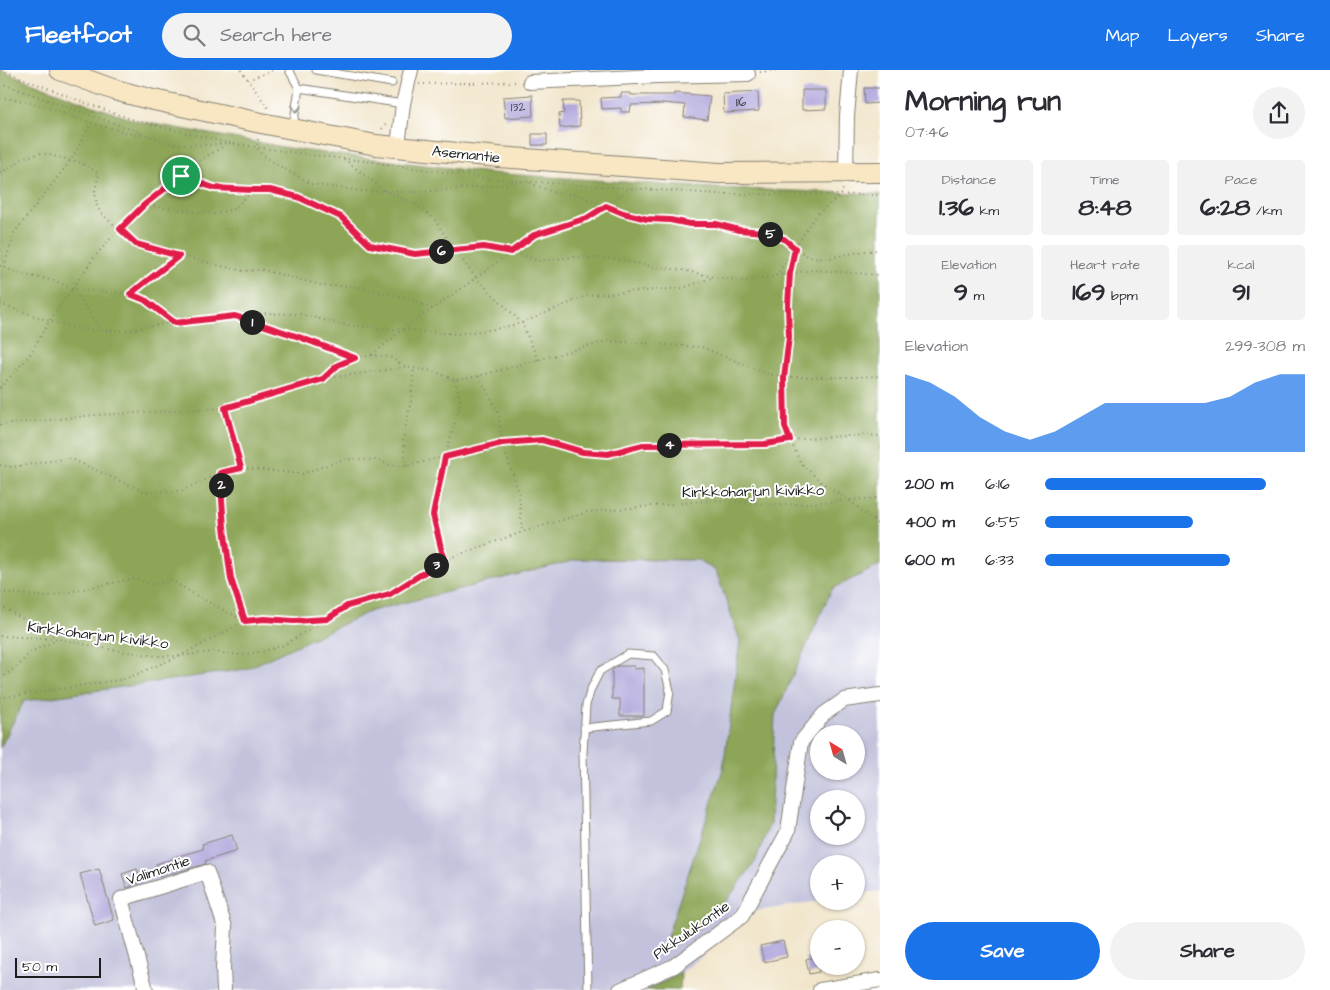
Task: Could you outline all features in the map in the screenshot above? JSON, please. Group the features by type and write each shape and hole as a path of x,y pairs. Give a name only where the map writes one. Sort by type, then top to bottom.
{"main road":[{"name":"Asemantie","path":"60,70 149,100 376,145 498,157 710,172 880,172"}],"street":[{"path":"398,146 397,103 407,84 411,70"},
{"path":"846,173 846,116 851,70"},
{"path":"530,82 658,73 748,74"},
{"name":"Pikkulukontie","path":"620,990 674,966 742,916 788,831 801,742 824,714 844,700 880,695"},
{"name":"Valimontie","path":"146,990 121,899 207,872 225,927 224,990"},
{"path":"820,990 880,980"}],"lane":[{"path":"289,70 299,88 292,129"},
{"path":"316,70 392,82"},
{"path":"299,88 397,103"},
{"path":"584,728 650,721 667,711 670,691 665,670 654,656 628,654 600,671 590,689 586,705 584,728 583,752 588,990"}],"path":[{"path":"241,70 270,111 272,125"},
{"path":"248,80 274,70"},
{"path":"748,74 778,70"},
{"path":"407,84 530,82"},
{"path":"0,83 172,144 211,145 229,143 194,164 144,205 120,229 96,255 50,320 29,356 0,388"},
{"path":"0,98 13,98 136,136 146,135"},
{"path":"376,145 377,137 390,118 397,103"},
{"path":"4,267 14,233 71,160 91,123"},
{"path":"257,146 258,151 274,163 312,184 361,191 420,192 527,181 556,193 578,195 623,213 647,219 670,220 690,224 716,224 739,230 764,232 784,239 809,257 829,258 880,250"},
{"path":"0,172 9,169 25,157 42,153 82,163 98,174 96,207 136,244 244,271 263,270 324,286 352,286 408,298 432,309"},
{"path":"344,159 385,191 416,204 435,220 476,278 522,323 538,360"},
{"path":"181,176 214,188 270,190 298,197 341,217 370,245 415,254 484,247 511,252 536,261 572,257 616,259 654,267 682,270 714,278 745,281 814,270 880,275"},
{"path":"372,355 404,329 534,235 587,218 630,188"},
{"path":"144,205 214,214 234,209 253,190"},
{"path":"776,276 816,215 842,194"},
{"path":"795,248 790,273 788,305 789,337 784,378 785,427 802,463 821,482 849,500 880,526"},
{"path":"130,294 179,256"},
{"path":"0,266 21,274 56,281 72,289 130,294 145,300 175,323"},
{"path":"0,304 58,324 102,331 130,330 166,323 258,312 300,314 344,325 458,334 522,323 588,296 682,288 714,278"},
{"path":"72,289 102,331"},
{"path":"235,316 355,358"},
{"path":"0,425 95,415 225,408 323,379 404,367 433,371 455,380 480,376 607,341 701,347 768,374 784,378 880,376"},
{"path":"323,379 338,365 355,358 372,355 390,357 404,367"},
{"path":"406,466 403,440 411,400 414,368"},
{"path":"480,376 499,414 502,443 519,492 522,532"},
{"path":"444,560 433,515 445,457 461,402 455,380"},
{"path":"225,408 241,468"},
{"path":"0,466 13,467 69,458 145,492 181,491 220,473 241,468 302,474 344,459 375,460 390,465 406,466 502,443 542,440 583,452 608,454 643,445 765,444 790,440 864,435 880,436"},
{"path":"220,473 224,527 231,579 245,621"},
{"name":"Kirkkoharjun kivikko","path":"0,636 60,639 113,650 156,656 180,656 212,652 241,655 284,646 347,606 390,594 444,560 522,532 588,512 715,500 781,505 880,498"},
{"path":"0,592 44,596 136,578 150,585 171,580 200,598 245,621"},
{"path":"0,606 60,639"},
{"path":"0,698 125,679 180,656 245,621 264,619 294,621 327,619"},
{"path":"0,679 20,664 30,652 60,639"}],"shaded area":[{"path":"580,559 698,560 716,571 740,641 723,769 668,934 699,928 727,900 755,862 770,823 775,715 832,589 880,565 880,891 865,893 865,855 810,855 810,902 757,911 681,973 647,990 0,990 0,748 24,701 246,669 371,611"}],"green space":[{"path":"0,70 137,121 300,150 490,173 712,188 880,194 880,565 832,589 775,715 770,823 755,862 727,900 699,928 666,949 668,934 723,769 740,641 716,571 698,560 580,559 371,611 246,669 24,701 0,748"},
{"path":"681,973 680,990 647,990"}],"building":[{"path":"864,88 880,88 880,103 865,104"},
{"path":"802,90 826,90 826,109 802,110"},
{"path":"758,92 759,111 724,113 723,94"},
{"path":"621,93 631,93 631,95 674,95 674,93 710,96 707,120 684,117 685,105 663,103 631,105 630,112 621,112 621,108 602,109 601,98 621,97"},
{"path":"532,95 533,116 505,118 503,97"},
{"path":"563,101 579,101 580,126 560,128 559,114 564,113"},
{"path":"532,134 547,134 547,145 532,145"},
{"path":"618,666 634,666 634,669 644,668 644,716 620,716 620,699 612,699 612,670"},
{"path":"232,835 237,851 205,861 206,864 159,877 156,864 203,849 202,844"},
{"path":"99,869 114,920 95,926 80,874"},
{"path":"137,869 142,882 127,888 122,874"},
{"path":"783,941 787,957 764,962 760,946"},
{"path":"810,958 810,974 809,974 806,959"}],"route":[{"path":"181,176 214,188 270,190 298,197 341,217 370,245 415,254 484,247 511,252 534,235 587,218 606,206 623,213 647,219 670,220 690,224 716,224 739,230 764,232 784,239 795,248 790,273 789,337 784,378 785,427 790,440 765,444 643,445 608,454 583,452 542,440 502,443 445,457 433,515 444,560 390,594 347,606 327,619 294,621 264,619 245,621 231,579 224,527 220,473 241,468 225,408 323,379 338,365 355,358 235,316 175,323 145,300 130,294 179,256 136,244 120,229 144,205 181,176"}]}
